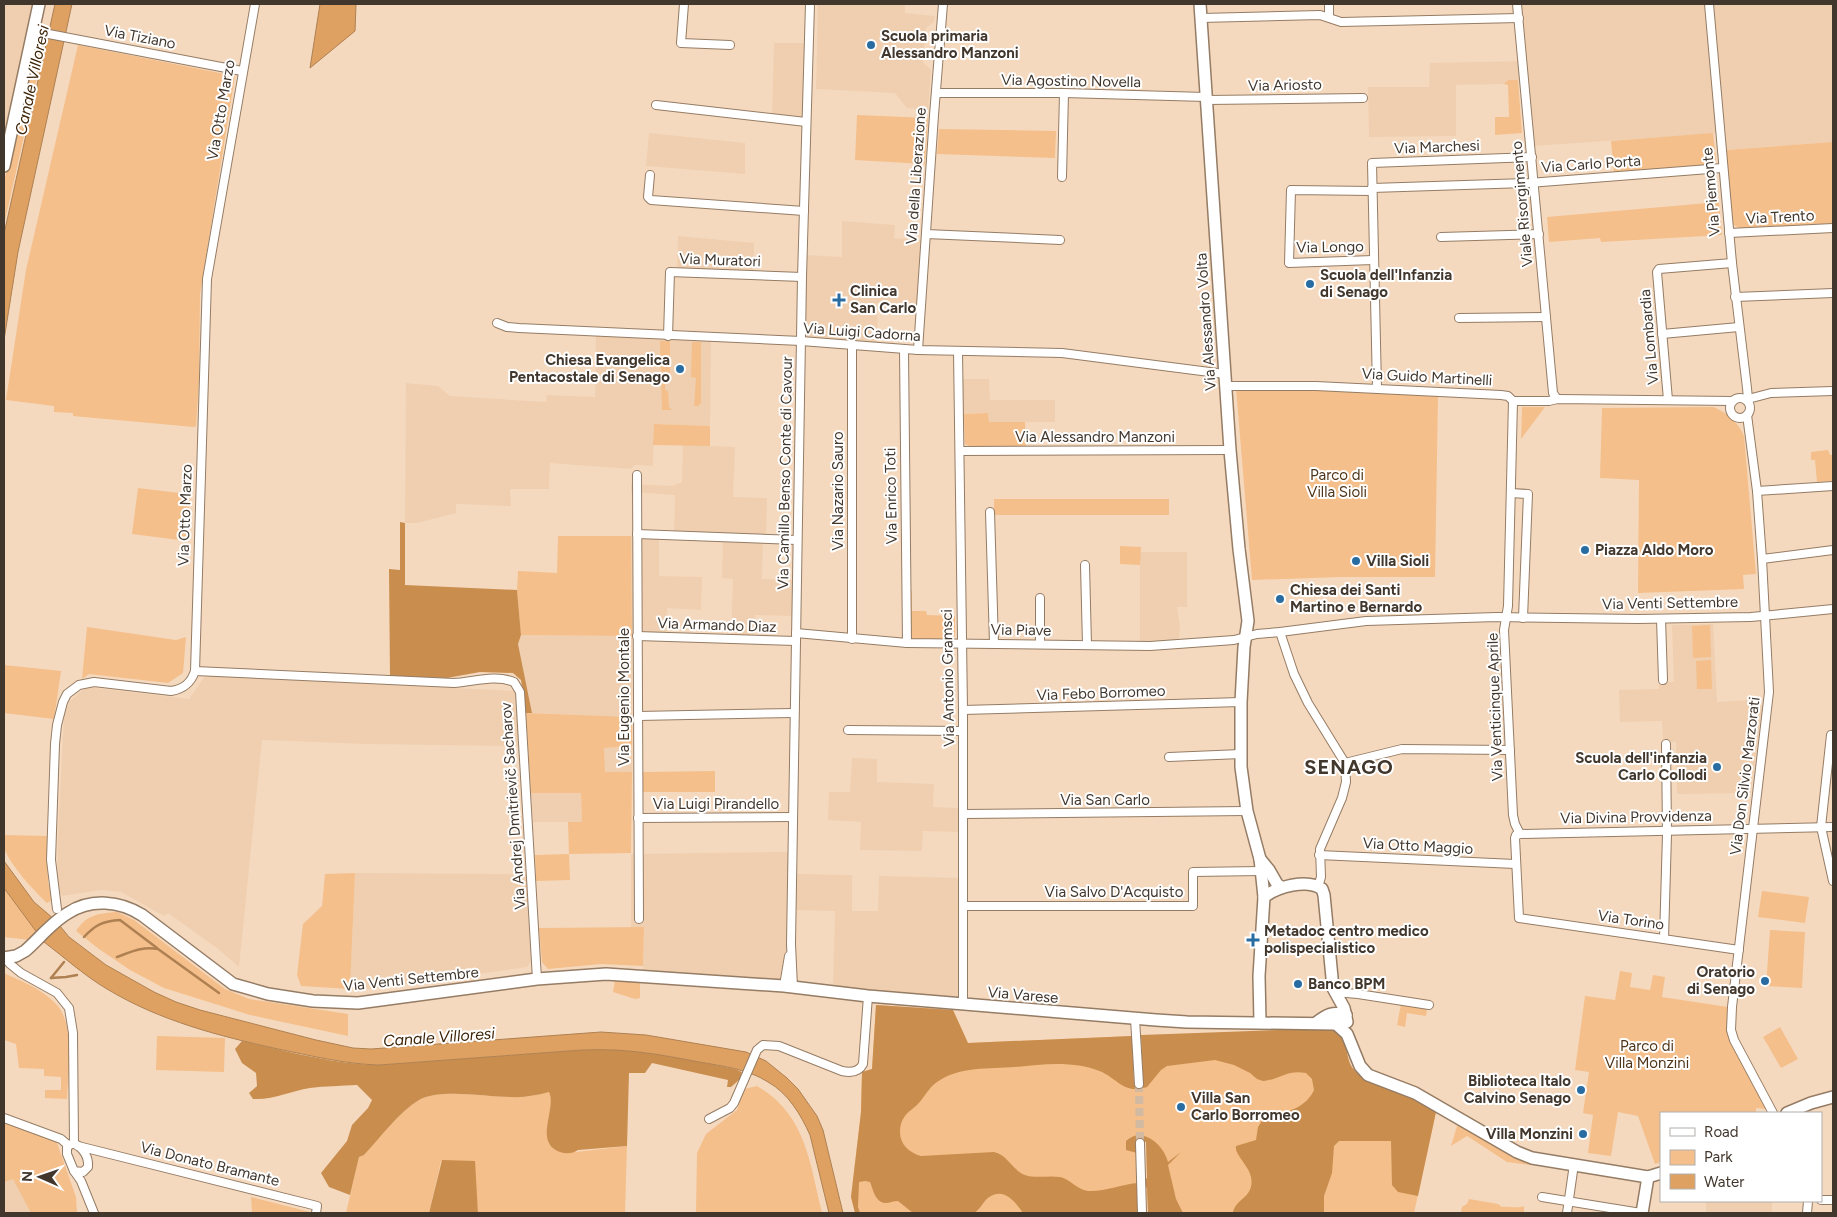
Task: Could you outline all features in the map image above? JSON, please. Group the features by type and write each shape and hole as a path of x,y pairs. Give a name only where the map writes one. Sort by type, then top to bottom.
{"street":[{"path":"4,166 38,31 39,4"},
{"name":"Via Otto Marzo","path":"195,671 207,279 254,4"},
{"path":"684,4 681,43 730,45"},
{"name":"Via Camillo Benso Conte di Cavour","path":"789,986 802,277 810,4"},
{"name":"Via della Liberazione","path":"918,350 943,4"},
{"name":"Via Alessandro Volta","path":"1200,4 1230,450 1248,621 1241,702 1241,773 1260,859 1266,872"},
{"path":"1329,4 1329,17"},
{"name":"Viale Risorgimento","path":"1517,4 1553,393 1557,400"},
{"name":"Via Piemonte","path":"1708,4 1735,297 1746,380 1746,408"},
{"path":"1201,18 1320,15 1342,22 1519,18"},
{"name":"Via Tiziano","path":"38,31 242,71"},
{"name":"Via Agostino Novella","path":"936,93 1064,93 1206,99"},
{"path":"1062,177 1064,93"},
{"name":"Via Ariosto","path":"1206,99 1363,98"},
{"path":"656,105 806,122"},
{"name":"Via Marchesi","path":"1372,189 1372,163 1532,157"},
{"name":"Via Carlo Porta","path":"1372,189 1534,182 1722,168"},
{"path":"650,175 648,197 651,200 804,211"},
{"path":"1372,189 1377,388"},
{"name":"Via Longo","path":"1372,189 1291,190 1289,263 1373,260"},
{"name":"Via Trento","path":"1729,233 1833,228"},
{"path":"926,234 1060,240"},
{"path":"1441,237 1539,234"},
{"name":"Via Lombardia","path":"1668,400 1657,272 1660,269 1732,263"},
{"name":"Via Muratori","path":"668,336 670,272 802,277"},
{"path":"1735,297 1833,293"},
{"path":"1459,318 1546,317"},
{"name":"Via Luigi Cadorna","path":"496,323 507,327 519,328 801,341 904,350 1062,353 1225,380"},
{"path":"1662,334 1739,327"},
{"name":"Via Nazario Sauro","path":"852,344 852,639"},
{"name":"Via Enrico Toti","path":"904,350 907,643"},
{"name":"Via Antonio Gramsci","path":"958,351 963,710 963,1004"},
{"name":"Via Guido Martinelli","path":"1225,380 1501,394 1508,396 1513,401 1715,401 1740,398 1746,408"},
{"path":"1746,380 1753,391 1764,395"},
{"path":"1730,410 1734,400 1740,395 1746,380"},
{"path":"1715,401 1730,410 1735,416 1764,395 1783,392 1833,390"},
{"name":"Via Venticinque Aprile","path":"1513,401 1505,640 1513,815 1520,834 1516,835 1515,838 1518,917"},
{"name":"Via Don Silvio Marzorati","path":"1746,408 1757,492 1766,616 1769,692 1732,1007 1732,1035 1772,1112"},
{"name":"Via Alessandro Manzoni","path":"960,451 1230,450"},
{"name":"Via Eugenio Montale","path":"637,475 639,919"},
{"path":"1757,492 1833,486"},
{"path":"1511,493 1528,494 1523,618"},
{"path":"990,512 994,643"},
{"path":"637,534 797,540"},
{"path":"1762,559 1833,550"},
{"path":"1085,565 1086,645"},
{"path":"1040,598 1040,644"},
{"name":"Via Venti Settembre","path":"1280,632 1374,620 1507,618 1661,619 1766,616 1833,609"},
{"path":"1661,619 1663,680"},
{"path":"1280,632 1294,674 1308,703 1346,763 1346,782 1342,798 1319,855 1321,877 1318,887"},
{"name":"Via Piave","path":"796,637 907,643 1150,646 1234,640 1257,634 1280,632"},
{"name":"Via Armando Diaz","path":"638,636 796,637"},
{"path":"57,909 51,860 55,744 57,725 67,694 79,685 94,682 171,691 180,690 187,685 195,671"},
{"name":"Via Andrej Dmitrievič Sacharov","path":"195,671 454,683 485,679 514,682 520,692 537,979"},
{"name":"Via Febo Borromeo","path":"963,710 1241,702"},
{"path":"638,716 794,713"},
{"path":"848,730 963,731"},
{"path":"1831,735 1821,827 1833,881"},
{"path":"1664,939 1667,830 1666,744"},
{"path":"1346,763 1402,749 1510,750"},
{"path":"1169,757 1241,754"},
{"name":"Via San Carlo","path":"963,814 1248,811"},
{"name":"Via Luigi Pirandello","path":"638,818 793,817"},
{"name":"Via Divina Provvidenza","path":"1520,834 1833,827"},
{"name":"Via Otto Maggio","path":"1319,855 1515,864"},
{"name":"Via Salvo D'Acquisto","path":"963,906 1192,906 1193,872 1266,872"},
{"path":"1266,872 1281,887"},
{"path":"1260,1022 1259,976 1266,872"},
{"path":"1264,896 1281,887 1308,884 1318,887 1324,895 1334,992 1346,1015 1350,1041"},
{"name":"Via Venti Settembre","path":"8,957 41,938 70,911 86,905 108,903 125,906 142,914 233,984 268,994 304,1000 358,1003 537,979 606,974 789,986"},
{"name":"Via Torino","path":"1518,917 1739,950"},
{"path":"8,957 21,973 56,993 69,1008 73,1033 73,1145 67,1152 94,1213"},
{"name":"Via Varese","path":"789,986 868,996 1135,1019 1187,1022 1336,1024"},
{"path":"1334,992 1429,1005"},
{"path":"708,1119 733,1105 756,1053 763,1045 774,1045 832,1069 848,1072 858,1070 863,1064 868,996"},
{"path":"1316,1023 1331,1013 1346,1015"},
{"path":"1346,1015 1336,1024 1342,1028 1350,1041 1360,1066 1368,1075 1421,1091 1516,1152 1532,1158 1648,1177 1660,1173"},
{"path":"1135,1019 1138,1084"},
{"path":"1789,1112 1833,1097"},
{"path":"4,1118 64,1140 88,1157"},
{"path":"1140,1143 1142,1213"},
{"name":"Via Donato Bramante","path":"73,1145 317,1210"},
{"path":"80,1181 83,1172 88,1167 89,1153 96,1150"},
{"path":"1567,1213 1574,1164"},
{"path":"74,1171 83,1172"},
{"path":"1542,1197 1641,1213 1648,1177"}],"shaded area":[{"path":"4,4 35,4 7,125 4,125"},
{"name":"Scuola primaria Alessandro Manzoni","path":"818,4 905,4 905,13 935,16 934,22 926,28 923,62 931,70 928,110 907,108 895,93 816,89"},
{"path":"1520,4 1833,4 1833,142 1723,150 1721,133 1533,146 1527,80 1508,80 1504,84 1456,85 1456,136 1369,137 1368,87 1429,87 1430,63 1525,61"},
{"path":"774,43 806,43 804,121 772,117"},
{"path":"649,133 745,143 745,174 646,166"},
{"path":"842,221 895,225 894,238 924,240 919,306 877,303 878,347 803,340 805,255 842,257"},
{"path":"678,236 754,243 754,275 677,275"},
{"path":"596,334 711,339 710,426 654,424 653,466 635,465 631,469 550,463 549,489 510,489 511,506 456,504 456,513 417,523 405,523 406,383 438,386 450,396 546,402 547,395 595,397"},
{"path":"959,379 989,379 990,400 1055,400 1055,422 989,422 988,413 960,414"},
{"path":"683,445 735,447 733,497 767,498 766,538 763,538 762,579 797,580 796,616 755,615 754,638 731,637 733,579 722,578 723,537 674,534 675,495 631,492 631,484 672,486 682,482"},
{"path":"400,522 405,523 405,585 517,590 521,635 518,644 532,713 526,713 521,680 513,673 480,672 447,678 390,676 389,569 400,570"},
{"path":"631,536 659,537 659,576 702,577 701,610 667,608 666,636 632,635"},
{"path":"1140,552 1187,552 1187,607 1177,607 1180,627 1178,640 1140,642"},
{"path":"1713,624 1717,702 1754,700 1762,707 1751,793 1677,794 1676,742 1663,741 1662,721 1620,722 1619,690 1659,689 1659,682 1674,682 1672,625"},
{"path":"521,635 632,636 632,717 532,713 518,644"},
{"path":"205,676 515,691 519,746 366,744 262,740 239,967 217,948 168,913 164,916 121,892 101,890 62,896 57,885 64,716 69,702 86,687 189,699"},
{"path":"632,746 632,772 605,772 604,748"},
{"path":"852,758 877,759 877,782 934,784 933,807 961,808 961,832 923,831 922,851 860,850 861,822 828,820 829,792 850,792"},
{"path":"531,793 581,793 582,822 533,822"},
{"path":"791,852 790,942 787,951 784,983 643,973 644,927 631,927 631,854"},
{"path":"355,873 526,874 531,961 527,967 370,989 350,989"},
{"path":"795,874 852,875 852,911 878,911 879,876 962,878 961,1002 833,989 835,911 794,910"},
{"path":"876,1005 953,1010 968,1043 1132,1036 1134,1085 1143,1085 1141,1035 1331,1028 1342,1037 1352,1067 1362,1077 1409,1097 1436,1112 1418,1196 1398,1192 1392,1185 1391,1141 1339,1141 1334,1146 1332,1173 1324,1196 1324,1213 1233,1213 1237,1204 1248,1194 1251,1184 1250,1173 1237,1153 1236,1146 1256,1140 1258,1127 1263,1119 1292,1110 1310,1097 1314,1090 1312,1079 1306,1073 1294,1072 1263,1081 1234,1065 1215,1060 1167,1066 1161,1070 1147,1087 1133,1089 1123,1086 1102,1072 1091,1068 1052,1064 975,1069 946,1077 934,1084 917,1105 905,1116 900,1127 900,1137 904,1145 913,1153 921,1156 994,1152 1003,1156 1025,1175 1033,1177 1060,1177 1084,1190 1094,1191 1138,1183 1139,1185 1147,1178 1146,1142 1137,1142 1137,1153 1126,1150 1126,1141 1139,1135 1145,1136 1152,1139 1162,1149 1168,1162 1181,1152 1168,1165 1176,1199 1183,1213 1148,1213 1147,1187 1139,1195 1139,1213 1023,1213 1010,1198 1005,1195 996,1194 989,1197 974,1213 913,1213 898,1201 885,1203 879,1200 870,1182 865,1181 859,1182 858,1207 860,1213 855,1213 851,1197 861,1112 862,1072 872,1069"},
{"path":"242,1041 310,1056 361,1064 379,1065 582,1050 621,1050 697,1061 742,1072 740,1079 731,1087 727,1087 728,1080 652,1063 645,1073 629,1073 627,1146 578,1150 569,1153 560,1152 552,1147 548,1141 547,1125 551,1099 549,1092 521,1097 463,1094 428,1096 411,1105 364,1155 359,1157 350,1195 329,1187 321,1173 347,1141 352,1125 368,1108 372,1100 357,1085 310,1088 275,1097 253,1099 249,1093 257,1086 256,1073 242,1063 235,1049"},
{"path":"442,1160 475,1161 478,1213 429,1213"},
{"path":"13,1178 76,1213 4,1213 4,1182"},
{"path":"1706,1202 1772,1202 1772,1213 1706,1213"}],"green space":[{"path":"36,34 47,34 4,225 4,182"},
{"path":"78,45 235,76 200,294 199,380 196,426 194,427 73,416 73,413 54,412 54,406 6,400 26,270"},
{"path":"1508,80 1518,80 1522,133 1495,135 1495,117 1509,117 1508,85 1504,84"},
{"path":"857,115 928,118 925,164 855,160"},
{"path":"939,129 1056,131 1055,158 937,154"},
{"path":"1713,133 1716,159 1710,166 1614,172 1611,141"},
{"path":"1833,142 1833,224 1741,229 1732,224 1726,150"},
{"path":"1719,202 1722,235 1601,242 1600,238 1549,242 1547,217"},
{"path":"660,341 670,341 670,377 665,377 665,390 668,391 669,407 672,410 662,410"},
{"path":"692,342 701,342 701,403 698,406 694,406 696,378 691,377"},
{"name":"Parco di Villa Sioli","path":"1236,388 1359,391 1438,396 1435,577 1340,577 1252,580"},
{"path":"1522,407 1545,407 1521,439"},
{"path":"1713,407 1732,418 1744,436 1756,574 1743,575 1744,589 1638,593 1639,480 1600,478 1602,408"},
{"path":"988,413 989,422 1025,422 1026,446 971,447 965,444 964,414"},
{"path":"654,424 710,426 710,446 653,445"},
{"path":"1828,450 1830,455 1833,455 1833,481 1817,482 1815,460 1811,460 1811,452"},
{"path":"138,488 188,494 190,497 187,541 132,534"},
{"path":"994,499 1169,499 1169,515 994,515"},
{"path":"558,536 631,536 632,636 521,635 517,590 518,571 557,573"},
{"path":"1120,546 1141,547 1140,565 1120,564"},
{"path":"910,591 912,591 912,611 926,611 927,615 955,616 955,636 952,639 913,639 910,635"},
{"path":"1710,625 1711,657 1693,658 1692,626"},
{"path":"87,627 176,640 186,637 183,673 168,683 89,674 82,679"},
{"path":"1711,660 1712,689 1697,689 1696,661"},
{"path":"4,665 61,671 54,719 4,713"},
{"path":"526,713 632,717 632,746 604,748 605,772 632,772 631,853 569,854 568,822 582,822 581,793 531,793"},
{"path":"715,771 715,792 643,792 643,772"},
{"path":"4,835 47,836 48,882 52,900 47,903 16,869 4,847"},
{"path":"569,854 570,880 536,881 535,855"},
{"path":"355,873 350,989 301,986 297,975 303,924 322,906 325,874"},
{"path":"4,888 38,934 30,940 4,937"},
{"path":"1762,891 1809,897 1805,923 1758,917"},
{"path":"117,912 134,920 225,989 249,999 348,1014 348,1036 250,1015 164,988 130,970 76,931 89,918 104,913"},
{"path":"644,927 643,966 601,964 548,969 542,962 539,928"},
{"path":"1770,930 1805,932 1802,988 1766,986"},
{"name":"Parco di Villa Monzini","path":"1620,971 1632,973 1630,987 1650,990 1653,975 1665,977 1662,997 1728,1007 1729,1036 1766,1109 1756,1108 1756,1112 1660,1112 1660,1162 1655,1164 1638,1116 1618,1112 1611,1156 1588,1153 1593,1115 1583,1113 1589,1072 1575,1070 1585,996 1615,1000"},
{"path":"4,973 43,993 61,1011 68,1034 69,1047 67,1099 45,1098 45,1090 61,1090 61,1077 44,1076 44,1069 19,1068 16,1044 4,1040"},
{"path":"615,980 640,982 640,998 635,999 613,992"},
{"path":"1401,1004 1427,1008 1426,1016 1407,1013 1405,1027 1397,1025"},
{"path":"876,1005 953,1010 968,1043 1132,1036 1134,1085 1143,1085 1141,1035 1344,1040 1350,1065 1359,1074 1436,1112 1414,1213 1148,1213 1147,1197 1139,1208 1139,1213 855,1213 851,1197 861,1112 862,1072 872,1069","holes":["1137,1142 1146,1142 1147,1186 1138,1194"]},
{"path":"1780,1027 1798,1059 1781,1068 1763,1037"},
{"path":"157,1036 225,1038 224,1072 156,1070"},
{"path":"757,1086 773,1097 796,1126 809,1159 822,1213 696,1213 697,1153 706,1134 737,1110 744,1089"},
{"path":"549,1091 551,1104 547,1130 550,1145 576,1152 627,1146 625,1213 478,1213 474,1162 441,1161 429,1213 346,1213 359,1157 364,1155 411,1105 419,1100 439,1094 520,1097"},
{"path":"4,1122 56,1140 76,1197 77,1213 31,1213 13,1179 4,1182"},
{"path":"1458,1123 1531,1163 1531,1165 1507,1162 1467,1136 1451,1146"},
{"path":"251,1197 310,1212 252,1213"},
{"path":"1469,1199 1498,1204 1502,1207 1524,1206 1524,1213 1461,1212 1462,1207 1467,1204"}],"water":[{"name":"Canale Villoresi","path":"55,4 72,4 18,252 4,340 4,234"},
{"path":"320,4 356,4 355,31 310,68"},
{"path":"4,861 34,902 54,919 38,934 4,888"},
{"name":"Canale Villoresi","path":"60,926 69,937 106,965 176,1002 200,1010 353,1048 371,1049 601,1032 646,1035 746,1052 766,1061 787,1078 798,1089 817,1116 823,1130 843,1213 829,1213 810,1135 798,1112 782,1092 752,1074 669,1056 612,1050 582,1050 379,1065 341,1061 278,1049 212,1033 169,1019 107,989 83,973 44,942"}],"waterway":[{"path":"84,937 100,924 120,920 157,948"},
{"path":"117,957 142,949 158,949 219,993"},
{"path":"51,978 64,962"},
{"path":"51,978 77,975"}],"tunnel":[{"path":"1139,1084 1140,1143"}],"place":[{"name":"Scuola primaria Alessandro Manzoni","path":"871,45"},
{"name":"Scuola dell'Infanzia di Senago","path":"1310,284"},
{"name":"Clinica San Carlo","path":"839,300"},
{"name":"Chiesa Evangelica Pentacostale di Senago","path":"680,369"},
{"name":"Piazza Aldo Moro","path":"1585,550"},
{"name":"Villa Sioli","path":"1356,561"},
{"name":"Chiesa dei Santi Martino e Bernardo","path":"1280,599"},
{"name":"Scuola dell'infanzia Carlo Collodi","path":"1717,767"},
{"name":"Metadoc centro medico polispecialistico","path":"1253,940"},
{"name":"Oratorio di Senago","path":"1765,981"},
{"name":"Banco BPM","path":"1298,984"},
{"name":"Biblioteca Italo Calvino Senago","path":"1581,1090"},
{"name":"Villa San Carlo Borromeo","path":"1181,1107"},
{"name":"Villa Monzini","path":"1583,1134"}],"district":[{"name":"SENAGO","path":"1349,767"}]}
